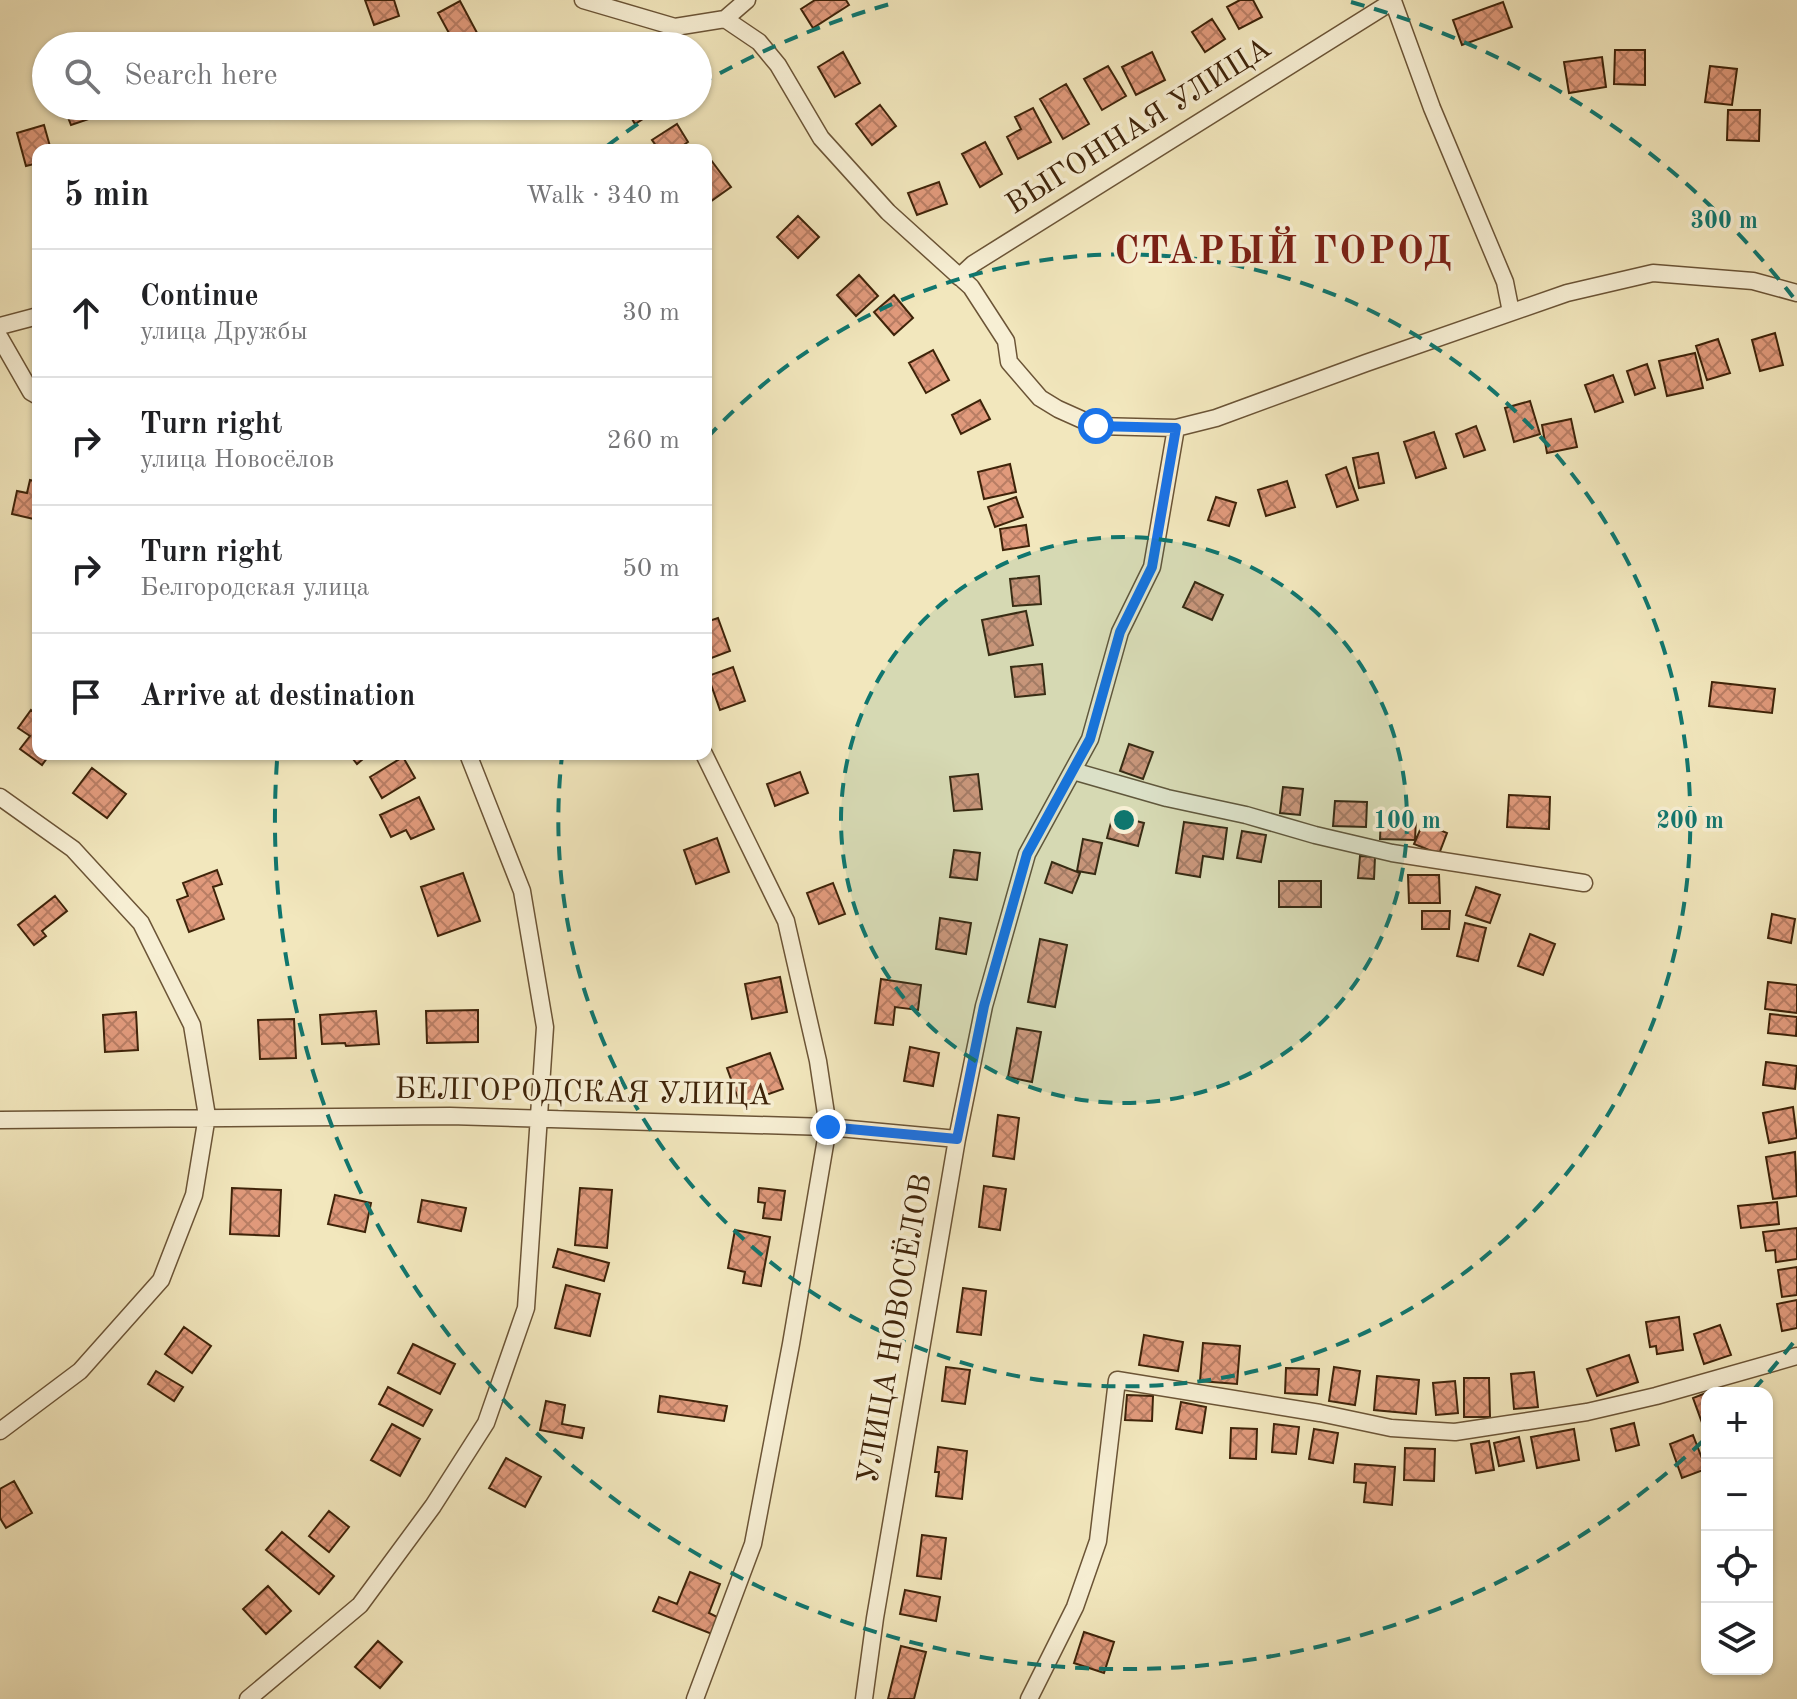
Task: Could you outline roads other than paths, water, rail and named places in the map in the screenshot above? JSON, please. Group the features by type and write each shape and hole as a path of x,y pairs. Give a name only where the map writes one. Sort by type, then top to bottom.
{"street":[{"path":"583,0 675,27 725,19 747,0"},
{"name":"ВЫГОННАЯ УЛИЦА","path":"959,277 973,264 1393,1 1432,108 1505,282 1511,312"},
{"path":"725,19 759,42 778,65 821,138 888,212 981,300 1006,341 1009,362 1040,398 1096,426 1176,428 1216,418 1567,293 1653,273 1753,281 1797,293"},
{"path":"0,326 32,318"},
{"path":"0,338 32,393"},
{"name":"УЛИЦА НОВОСЁЛОВ","path":"864,1699 875,1618 957,1139 984,1006 1027,854 1090,739 1120,632 1152,567 1176,428"},
{"path":"248,1699 360,1605 433,1506 486,1423 526,1308 545,1027 522,891 470,760"},
{"path":"695,1699 753,1544 828,1127 818,1061 786,921 707,760"},
{"path":"1073,771 1167,798 1392,853 1584,883"},
{"path":"0,797 73,849 141,923 192,1025 207,1116 194,1195 161,1280 80,1371 0,1431"},
{"name":"БЕЛГОРОДСКАЯ УЛИЦА","path":"0,1120 450,1116 828,1127 957,1139"},
{"path":"1029,1699 1075,1607 1098,1541 1117,1380 1320,1413 1391,1428 1455,1432 1587,1412 1797,1356"}],"district":[{"name":"СТАРЫЙ ГОРОД","path":"1284,253"}]}
